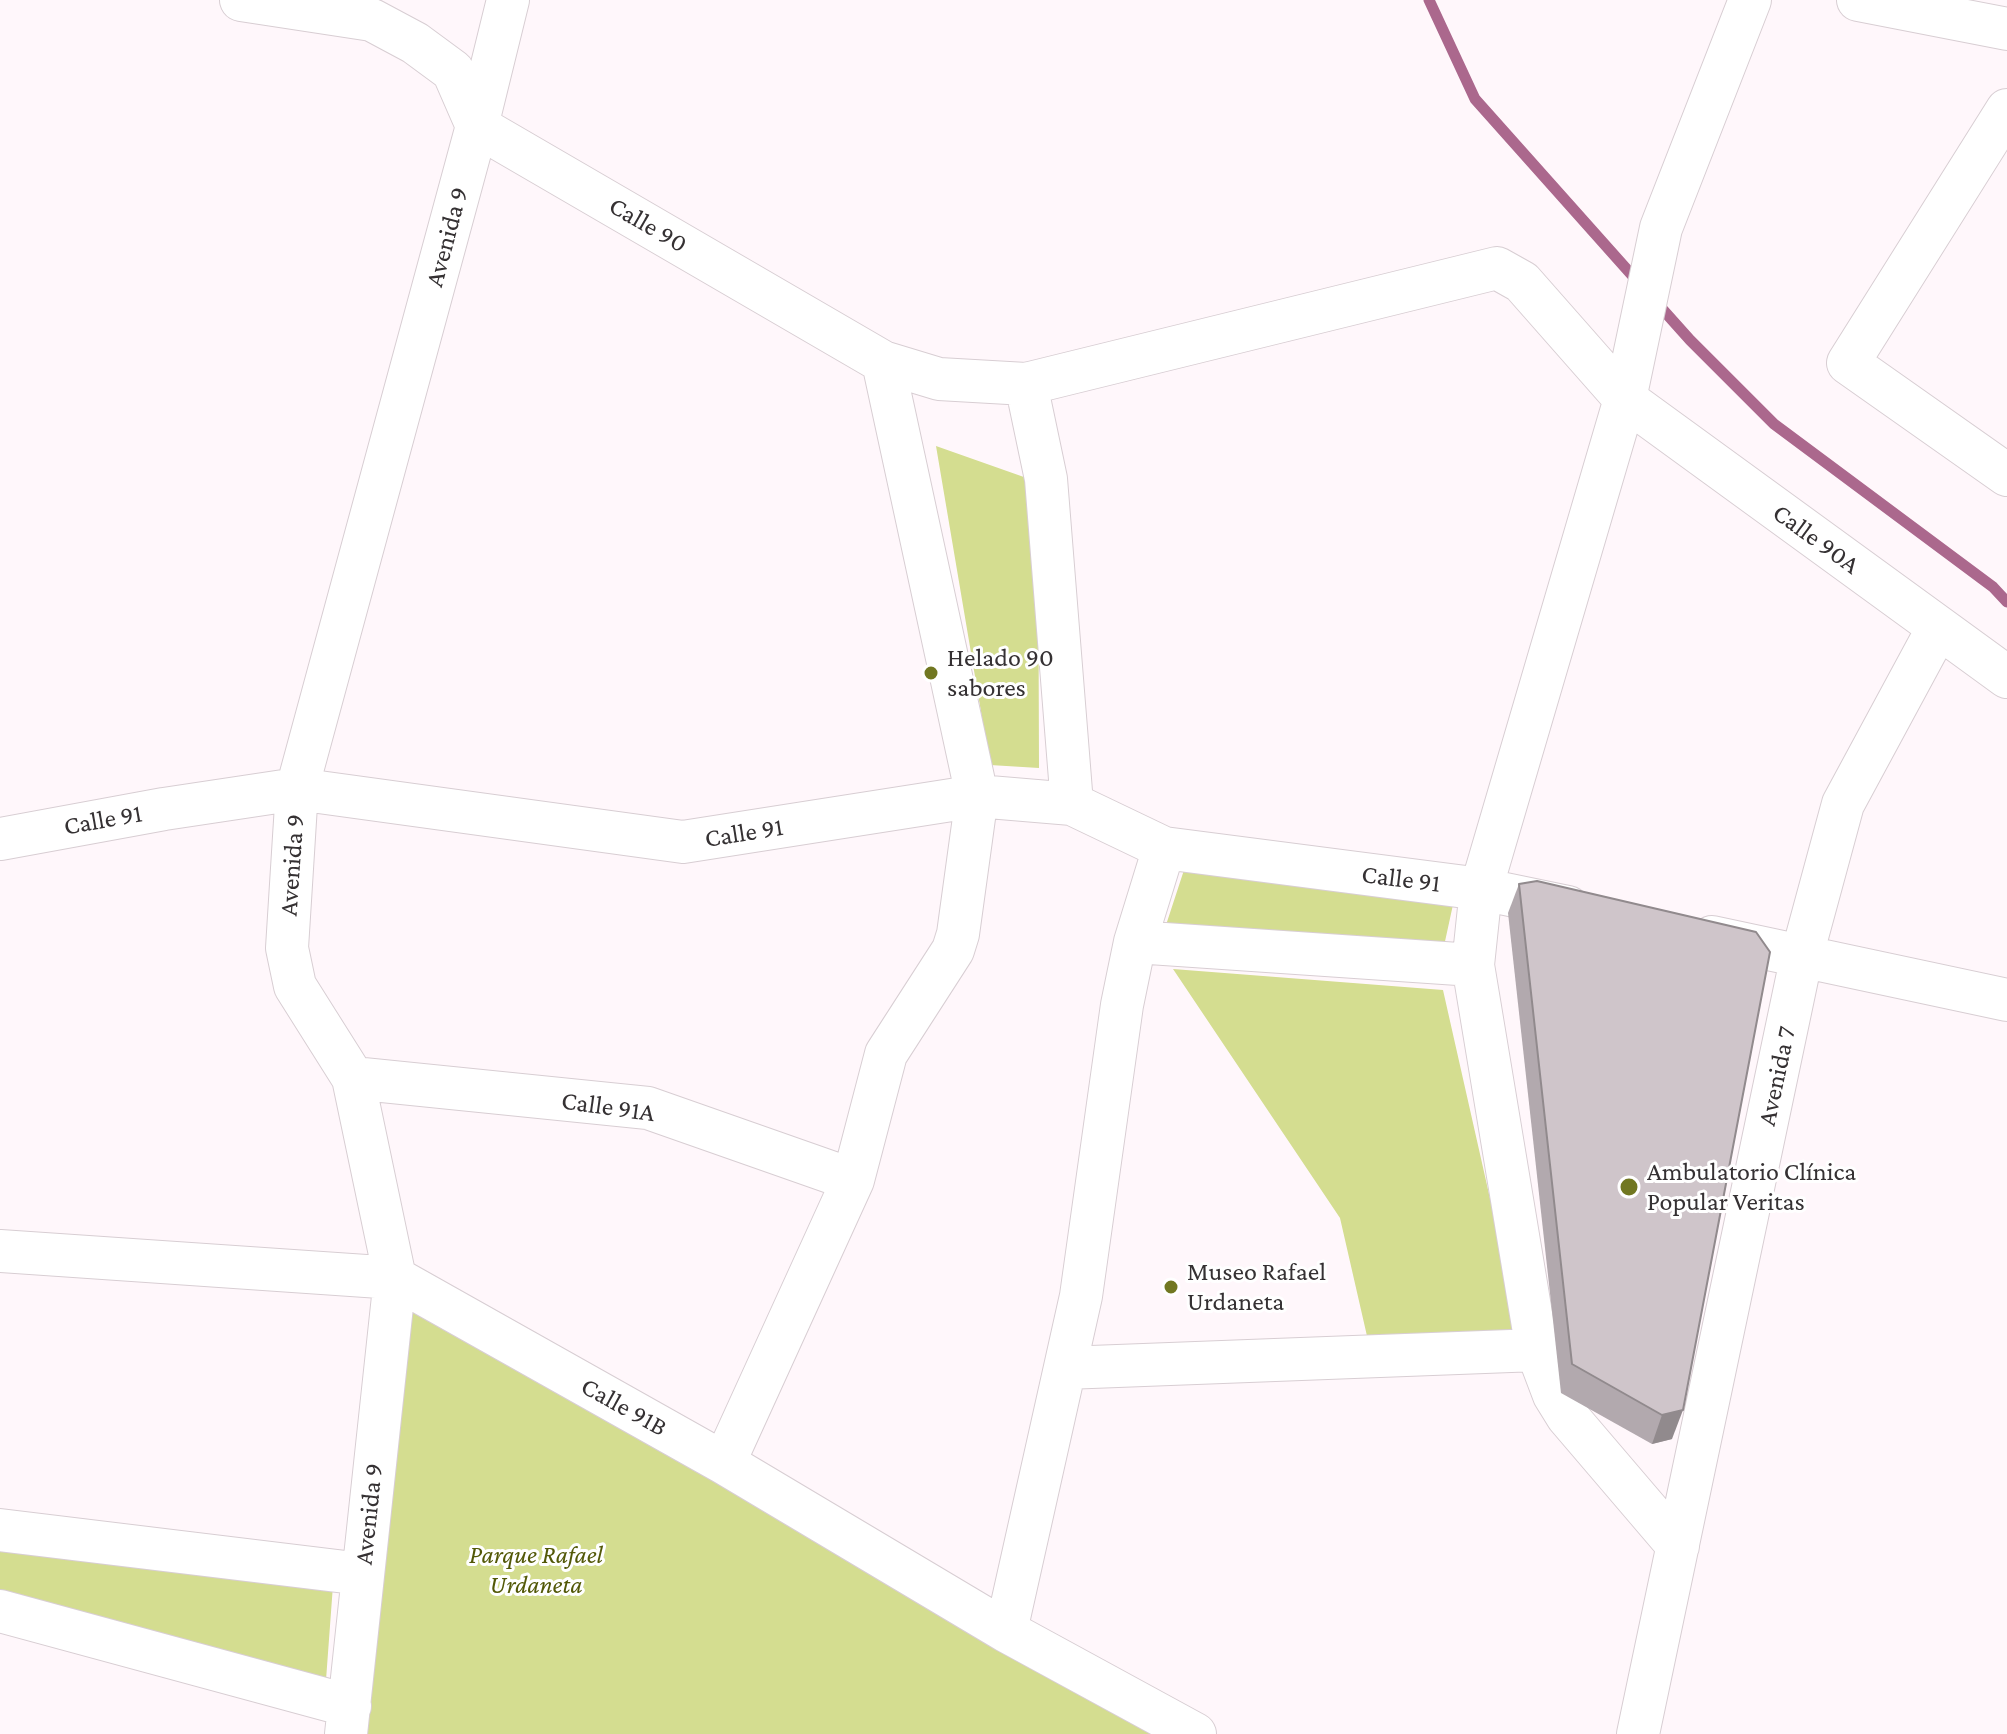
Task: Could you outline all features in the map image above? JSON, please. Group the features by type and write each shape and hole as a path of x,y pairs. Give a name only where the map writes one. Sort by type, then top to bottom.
{"street":[{"path":"241,0 372,20 415,43 453,71 477,126"},
{"name":"Avenida 9","path":"348,1720 395,1278 353,1078 295,986 287,948 297,789 477,126 508,0"},
{"path":"1678,1546 1567,1416 1554,1395 1537,1350 1473,965 1481,889 1625,399 1661,228 1750,0"},
{"path":"1858,0 2007,29"},
{"path":"2007,110 1848,363 2007,475"},
{"name":"Calle 90","path":"477,126 883,362 939,379 1026,384 1093,368"},
{"name":"Calle 90A","path":"1093,368 1497,268 1522,282 1625,399 2007,677"},
{"path":"724,1463 853,1180 886,1054 953,950 958,934 977,796 883,362"},
{"path":"1026,384 1046,479 1072,804"},
{"name":"Avenida 7","path":"1638,1734 1802,955 1843,804 1938,628"},
{"name":"Calle 91","path":"0,839 297,789 683,842 977,796 1072,804 1164,848 1481,889 1603,914"},
{"path":"1006,1631 1081,1296 1122,1005 1135,942 1164,848"},
{"path":"1680,930 2007,1000"},
{"path":"1135,942 1473,965"},
{"name":"Calle 91A","path":"353,1078 648,1108 853,1180"},
{"name":"Calle 91B","path":"0,1251 395,1278 724,1463 1006,1631 1195,1734"},
{"path":"1065,1368 1537,1350"},
{"path":"0,1530 362,1574"},
{"path":"0,1611 348,1720"}],"green space":[{"path":"936,446 1038,482 1039,768 990,765"},
{"path":"1184,870 1454,900 1444,946 1166,925"},
{"path":"1173,969 1443,990 1521,1336 1367,1336 1340,1218"},
{"name":"Parque Rafael Urdaneta","path":"379,1287 1005,1651 1170,1734 364,1734"},
{"path":"0,1543 333,1585 326,1680 0,1592"}],"building":[{"name":"Ambulatorio Clínica Popular Veritas","path":"1537,881 1756,932 1770,952 1683,1410 1662,1415 1572,1364 1519,884"}],"waterway":[{"path":"1429,0 1475,99 1639,283"},
{"path":"1656,302 1774,424 1993,587 2007,602"}],"place":[{"name":"Helado 90 sabores","path":"931,673"},
{"name":"Ambulatorio Clínica Popular Veritas","path":"1629,1187"},
{"name":"Museo Rafael Urdaneta","path":"1171,1287"}]}
